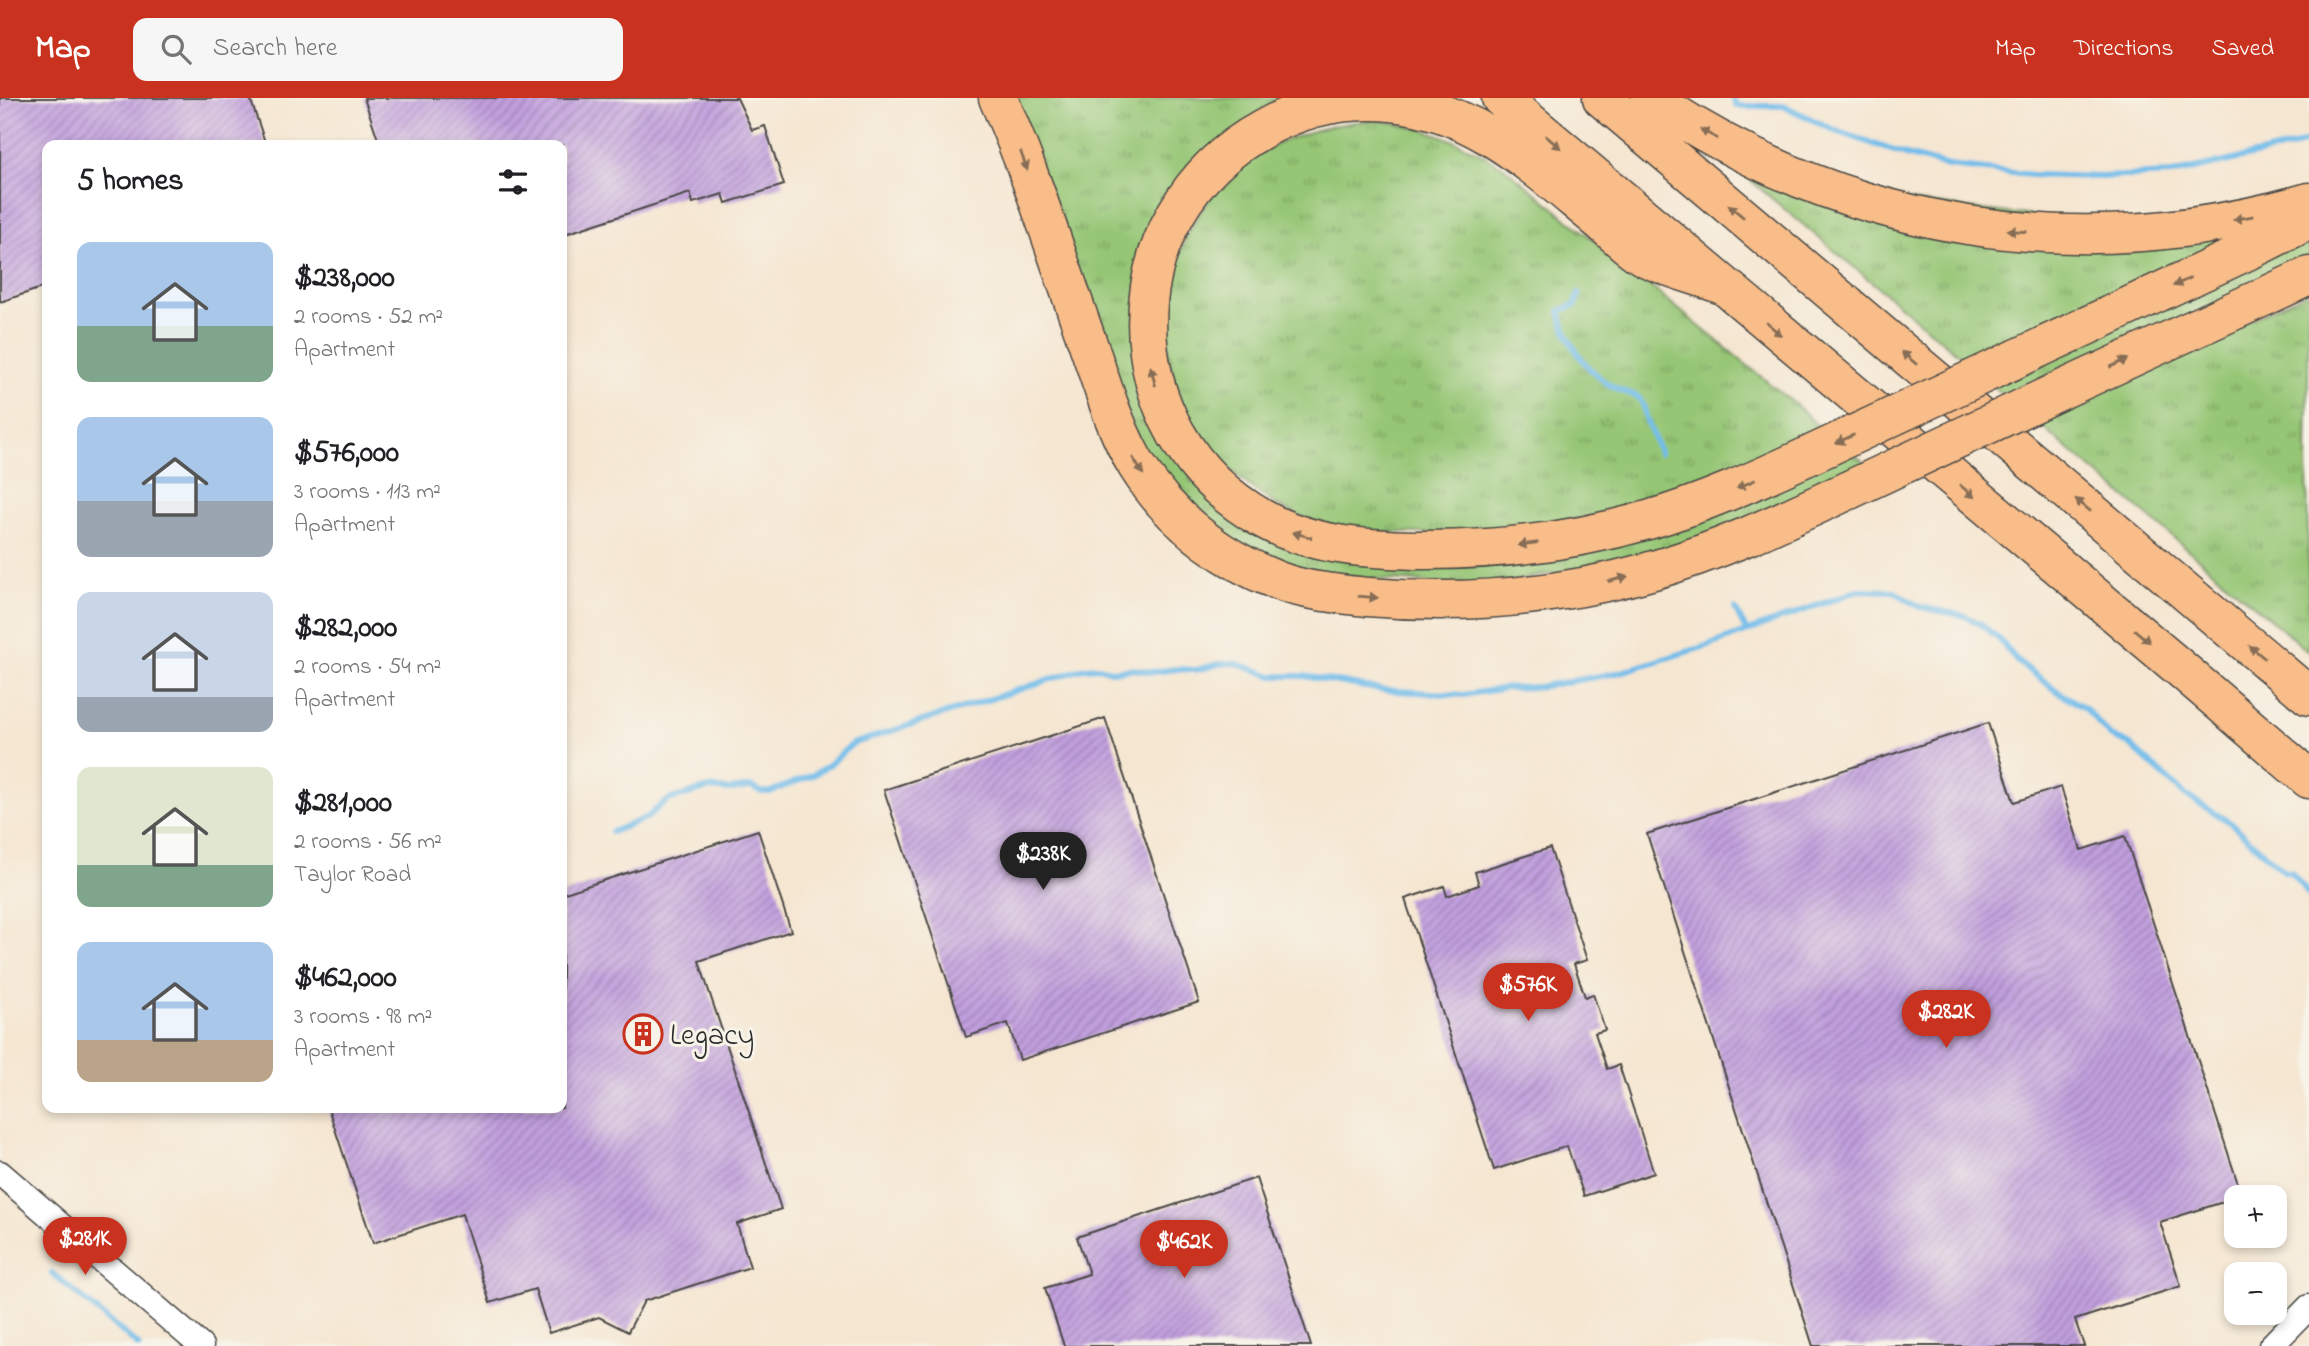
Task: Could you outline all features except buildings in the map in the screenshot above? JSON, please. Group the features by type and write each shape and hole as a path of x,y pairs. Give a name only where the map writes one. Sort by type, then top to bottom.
{"highway":[{"path":"999,98 1113,415 1138,467 1158,495 1199,538 1223,554 1278,581 1309,589 1381,598 1468,600 1553,591 1612,580 1694,557 1737,541 1849,490 2309,276"},
{"path":"1501,98 2309,779"},
{"path":"1602,98 2309,696"},
{"path":"1650,98 1683,120 1758,162 1826,189 1926,219 1972,227 2025,232 2123,234 2206,225 2309,202"},
{"path":"1722,285 1642,255 1506,145 1469,122 1402,103 1361,101 1331,104 1293,115 1245,138 1198,180 1166,230 1157,256 1147,310 1150,363 1156,390 1180,441 1210,480 1265,521 1291,532 1350,546 1447,550 1522,545 1566,539 1650,519 1736,488 2309,220"}],"street":[{"path":"0,1173 201,1346"},
{"path":"2271,1346 2309,1307"}],"green space":[{"path":"1011,98 1302,98 1149,235 1191,482 1424,565 1851,451 1870,467 1672,550 1484,587 1296,573 1214,535 1141,450"},
{"path":"1376,120 1444,136 1505,168 1796,405 1825,432 1728,474 1627,509 1492,533 1400,533 1352,529 1305,518 1262,496 1234,473 1204,440 1186,411 1174,381 1166,320 1178,258 1206,203 1227,179 1259,154 1296,136 1316,130"},
{"path":"1751,171 1776,185 2216,238 2221,247 1971,365 1745,176"},
{"path":"2309,238 2309,263 2011,402 1992,385"},
{"path":"2309,292 2307,460 2309,652 2035,421"}],"waterway":[{"path":"1733,98 1736,106 1784,106 1836,131 1948,166 2032,175 2100,177 2172,174 2294,146 2309,140"},
{"path":"1579,294 1576,304 1560,311 1573,346 1588,366 1606,383 1639,398 1659,453"},
{"path":"612,832 648,817 671,799 702,790 751,787 770,792 813,775 852,744 1085,668 1153,672 1196,670 1235,663 1273,676 1304,676 1382,690 1464,695 1505,688 1538,687 1617,673 1713,644 1859,590 1893,591 1920,607 1965,616 1981,624 2000,640 2017,661 2085,708 2110,736 2129,744 2185,795 2231,823 2285,872 2291,872 2309,895"},
{"path":"1735,609 1746,630"},
{"path":"52,1273 139,1346"}],"place":[{"name":"Legacy","path":"643,1034"}]}
